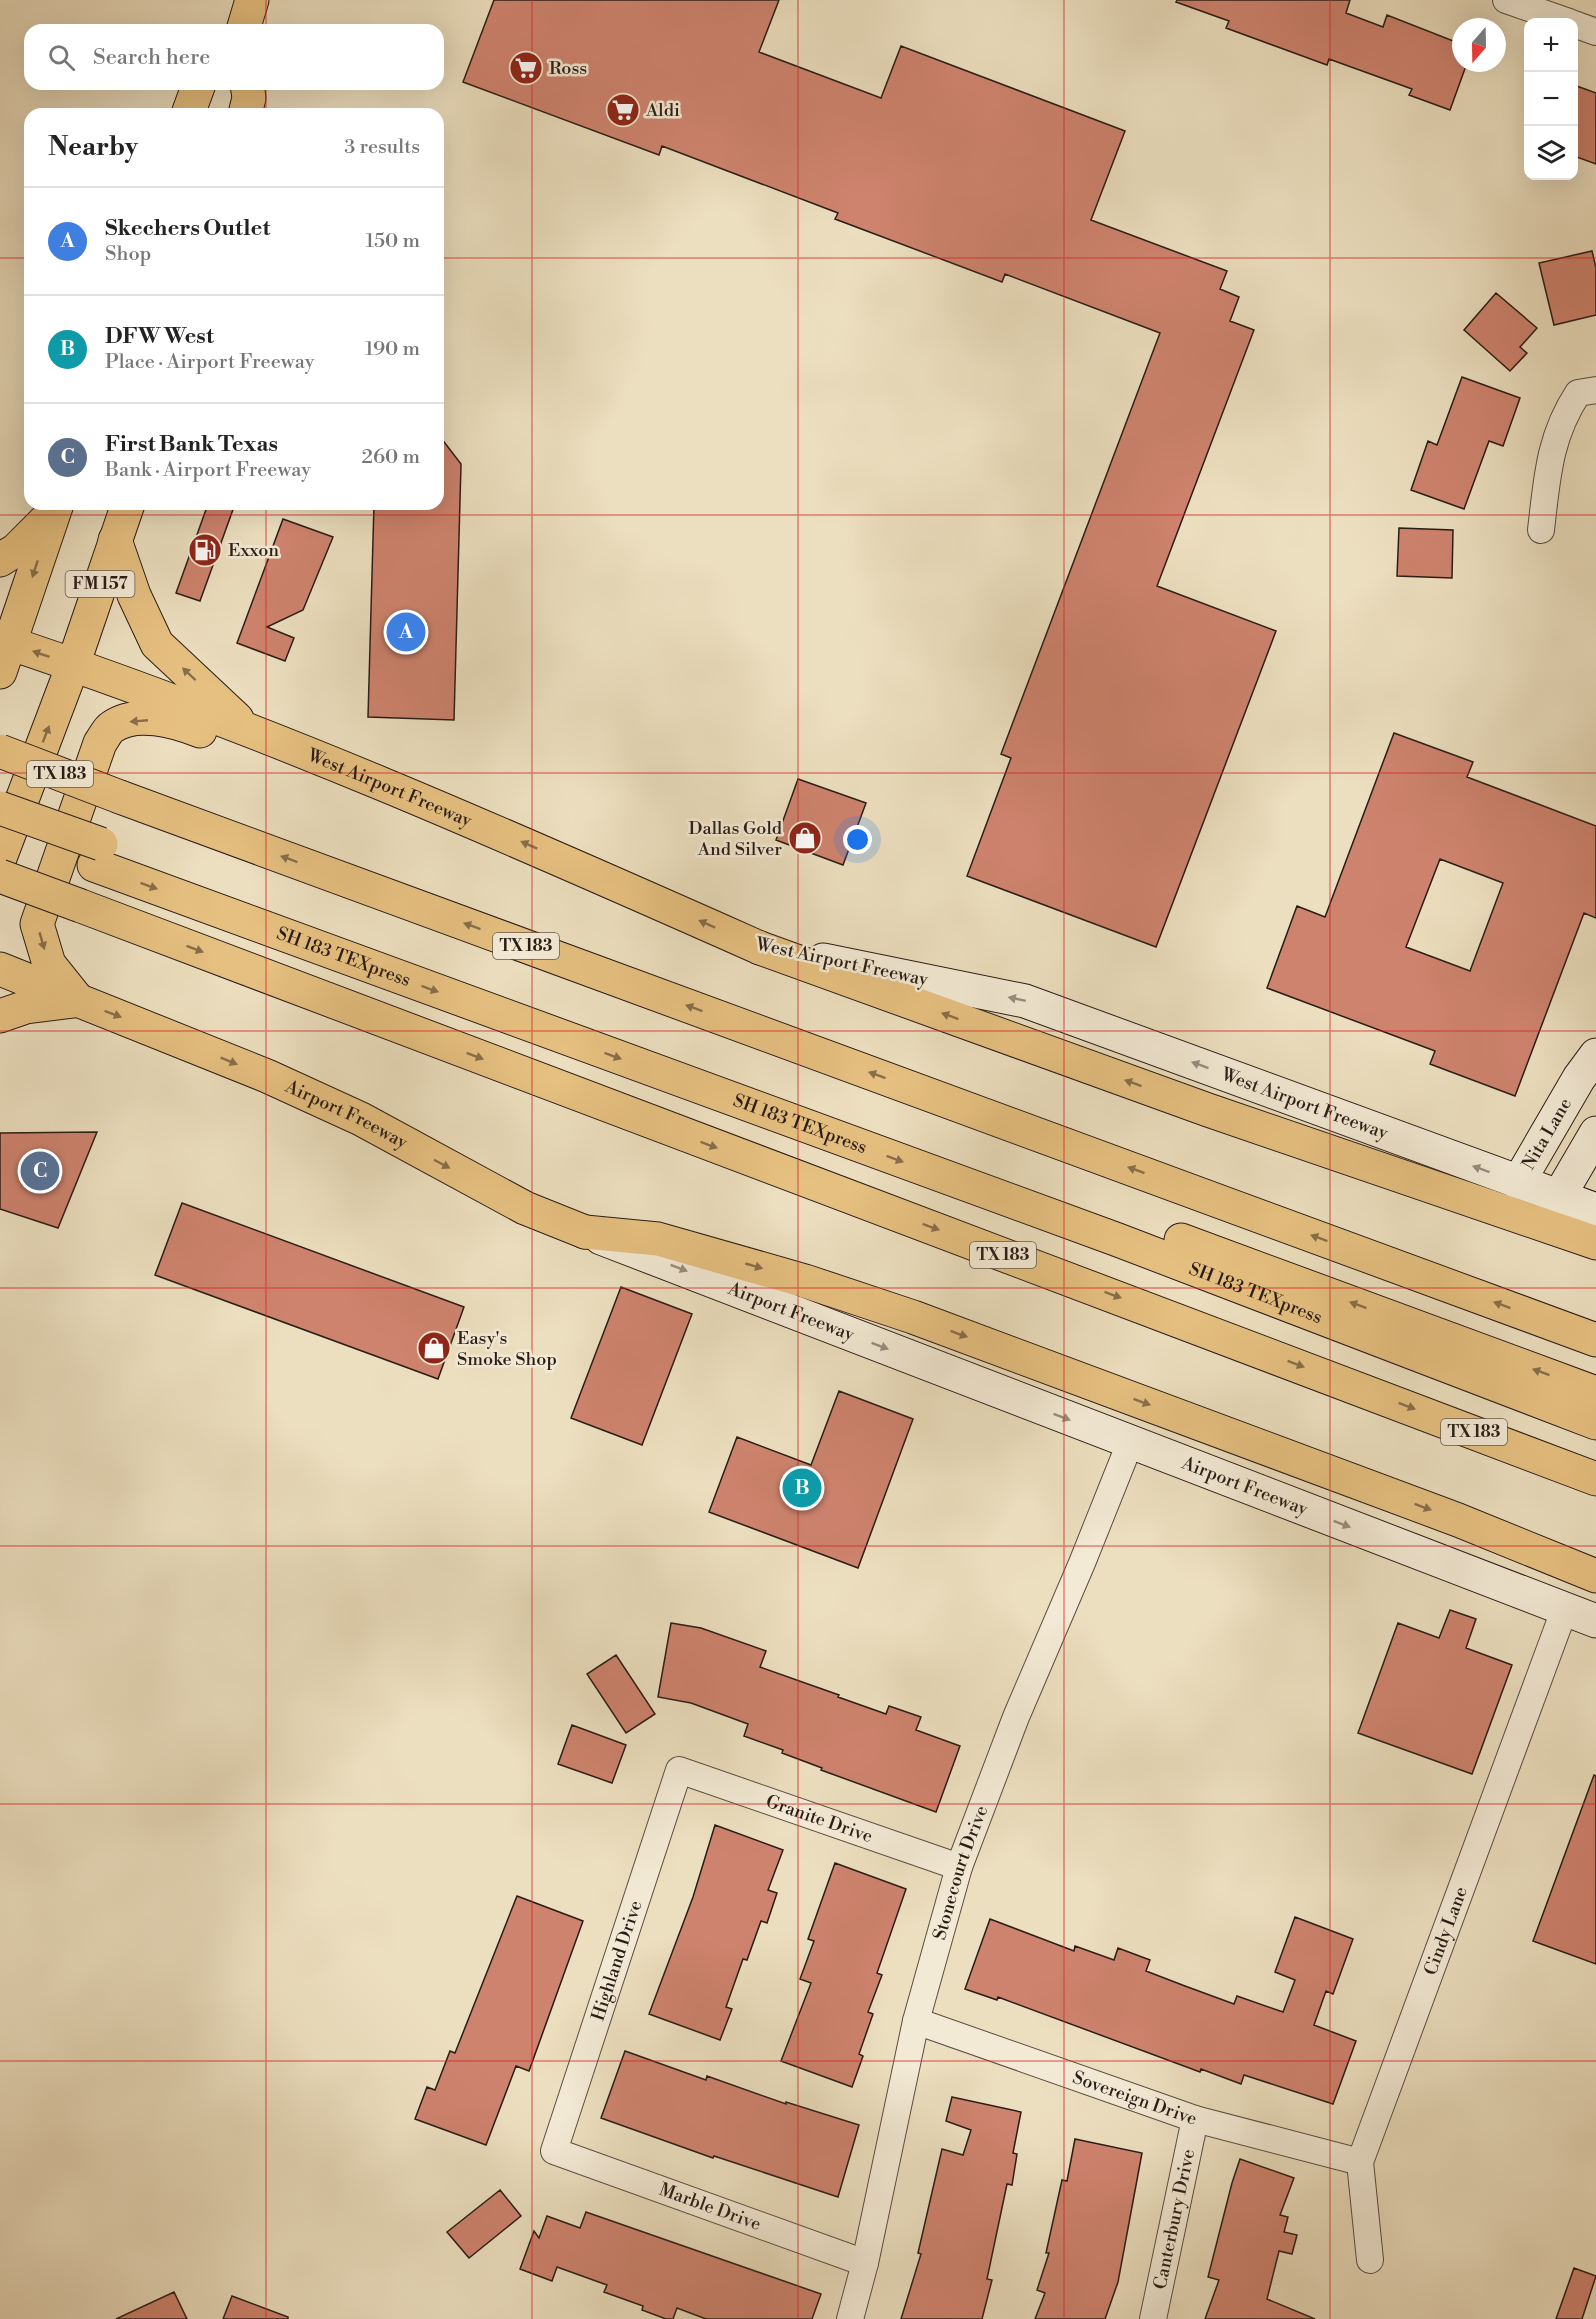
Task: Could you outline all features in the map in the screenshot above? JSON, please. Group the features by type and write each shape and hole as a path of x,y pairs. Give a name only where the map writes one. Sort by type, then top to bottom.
{"main road":[{"path":"245,24 252,0"},
{"path":"190,108 197,90"},
{"path":"246,108 248,90"},
{"path":"0,560 16,550 54,510"},
{"path":"3,652 55,510"},
{"name":"FM 157","path":"0,858 6,816 73,665 126,510"},
{"path":"115,540 134,595 157,644 247,728"},
{"name":"West Airport Freeway","path":"3,652 73,665 247,728 482,824 760,948 1025,1000 1558,1198 1596,1210"},
{"path":"79,1001 49,964 37,924 100,743 111,728 136,719 175,721 228,742 278,741"},
{"name":"TX 183","path":"0,751 1596,1340"},
{"name":"SH 183 TEXpress","path":"6,816 97,855 1596,1423"},
{"name":"SH 183 TEXpress","path":"97,855 1596,1393"},
{"name":"TX 183","path":"0,876 1595,1479"},
{"path":"760,948 1208,1110 1596,1243"},
{"name":"Airport Freeway","path":"0,969 267,1076 361,1119 525,1208 1596,1621"},
{"path":"0,1016 26,1007 79,1001"},
{"name":"Nita Lane","path":"1518,1183 1579,1078 1596,1055"},
{"path":"1208,1110 1596,1258"},
{"path":"1558,1198 1596,1132"},
{"path":"585,1232 658,1239 805,1281 913,1317 1458,1520 1596,1576"}],"street":[{"path":"1513,1 1558,18"},
{"path":"1578,25 1596,32"},
{"path":"1541,530 1548,467 1563,417 1578,393 1596,390"},
{"name":"Stonecourt Drive","path":"850,2319 865,2263 916,2021 959,1867 1016,1717 1130,1443"},
{"name":"Cindy Lane","path":"1370,2260 1360,2162 1565,1608"},
{"name":"Granite Drive","path":"680,1770 959,1867"},
{"name":"Highland Drive","path":"554,2151 680,1770"},
{"name":"Sovereign Drive","path":"916,2021 1195,2119 1360,2162"},
{"name":"Canterbury Drive","path":"1153,2319 1195,2119"},
{"name":"Marble Drive","path":"554,2151 865,2263"}],"building":[{"path":"494,0 779,0 759,52 881,98 901,46 1125,131 1091,220 1227,271 1220,289 1239,297 1230,321 1254,330 1157,586 1276,631 1156,947 967,876 1011,758 1001,754 1160,333 1005,274 1002,282 835,219 838,213 662,146 659,155 463,82"},
{"path":"1177,0 1350,0 1346,13 1383,27 1387,15 1452,40 1452,72 1464,72 1450,110 1409,95 1412,89 1329,59 1327,65 1226,28 1229,21 1176,2"},
{"path":"1578,86 1596,93 1596,164 1578,157"},
{"path":"1592,251 1596,268 1596,315 1554,325 1539,263"},
{"path":"1496,293 1537,328 1520,347 1527,353 1510,371 1464,330"},
{"path":"1462,377 1520,398 1503,446 1489,441 1464,509 1411,490 1428,441 1437,445"},
{"path":"444,442 461,464 454,720 368,717 374,510 444,510"},
{"name":"Exxon","path":"206,510 233,510 200,601 176,593"},
{"path":"283,519 333,537 303,610 267,627 294,638 285,661 237,643"},
{"path":"1399,528 1453,530 1452,578 1397,576"},
{"path":"1394,733 1473,762 1467,777 1596,826 1596,918 1584,913 1515,1096 1430,1064 1435,1051 1267,988 1297,906 1325,917","holes":["1440,859 1503,883 1470,971 1406,947"]},
{"path":"798,779 866,803 843,865 776,840"},
{"path":"97,1132 58,1228 0,1209 0,1133"},
{"path":"182,1203 464,1307 438,1379 155,1275"},
{"path":"621,1287 692,1314 642,1445 571,1418"},
{"path":"839,1391 913,1419 858,1568 709,1512 737,1437 811,1465"},
{"path":"1450,1610 1476,1619 1466,1648 1512,1665 1472,1774 1358,1733 1398,1623 1439,1638"},
{"path":"671,1623 701,1628 766,1651 760,1667 839,1695 838,1697 886,1714 889,1706 921,1717 916,1730 960,1746 936,1812 821,1770 822,1768 782,1753 783,1750 744,1736 748,1724 691,1703 658,1697"},
{"path":"616,1655 655,1714 626,1733 587,1674"},
{"path":"572,1725 626,1745 612,1783 558,1764"},
{"path":"1594,1775 1596,1776 1596,1964 1533,1941"},
{"path":"715,1825 783,1850 768,1890 777,1893 767,1923 761,1921 747,1960 743,1959 726,2007 732,2009 720,2040 649,2014 693,1897"},
{"path":"835,1863 906,1889 877,1973 882,1975 868,2012 873,2014 859,2054 863,2056 852,2087 781,2061 811,1983 800,1979 814,1941 808,1939"},
{"path":"517,1896 583,1921 529,2071 516,2066 486,2145 415,2119 427,2087 435,2090 450,2051 455,2053"},
{"path":"1295,1917 1353,1939 1333,1994 1326,1991 1314,2025 1356,2041 1333,2104 1244,2075 1241,2084 1201,2069 1200,2072 998,1997 997,2000 965,1989 990,1919 1074,1951 1075,1946 1114,1960 1118,1948 1150,1960 1146,1971 1234,2004 1237,1996 1283,2012 1295,1980 1275,1972"},
{"path":"625,2051 706,2080 707,2076 786,2104 786,2102 859,2125 838,2197 714,2156 713,2158 601,2118"},
{"path":"952,2097 1021,2112 1013,2153 1017,2154 1012,2185 1007,2184 987,2279 992,2280 982,2319 901,2319 921,2254 918,2253 942,2149 963,2155 971,2130 946,2121"},
{"path":"1075,2139 1142,2153 1118,2282 1105,2319 1035,2319 1045,2293 1037,2290 1049,2253 1046,2253 1062,2180 1067,2181"},
{"path":"1240,2159 1294,2178 1280,2215 1288,2217 1284,2232 1297,2235 1292,2254 1279,2251 1267,2299 1315,2319 1205,2319 1219,2280 1208,2277"},
{"path":"500,2190 521,2216 469,2258 447,2232"},
{"path":"586,2212 821,2294 812,2319 706,2319 677,2308 673,2319 666,2319 642,2310 643,2306 604,2292 607,2285 557,2267 552,2281 520,2269 534,2231 539,2238 547,2216 580,2228"},
{"path":"1574,2268 1596,2276 1582,2319 1556,2319"},
{"path":"174,2292 187,2319 116,2319"},
{"path":"232,2296 288,2317 288,2319 223,2319"}],"place":[{"name":"Ross","path":"526,68"},
{"name":"Aldi","path":"623,110"},
{"name":"Exxon","path":"205,550"},
{"name":"Skechers Outlet","path":"406,632"},
{"name":"Dallas Gold And Silver","path":"805,838"},
{"name":"First Bank Texas","path":"40,1171"},
{"name":"Easy's Smoke Shop","path":"434,1348"},
{"name":"DFW West","path":"802,1488"}]}
